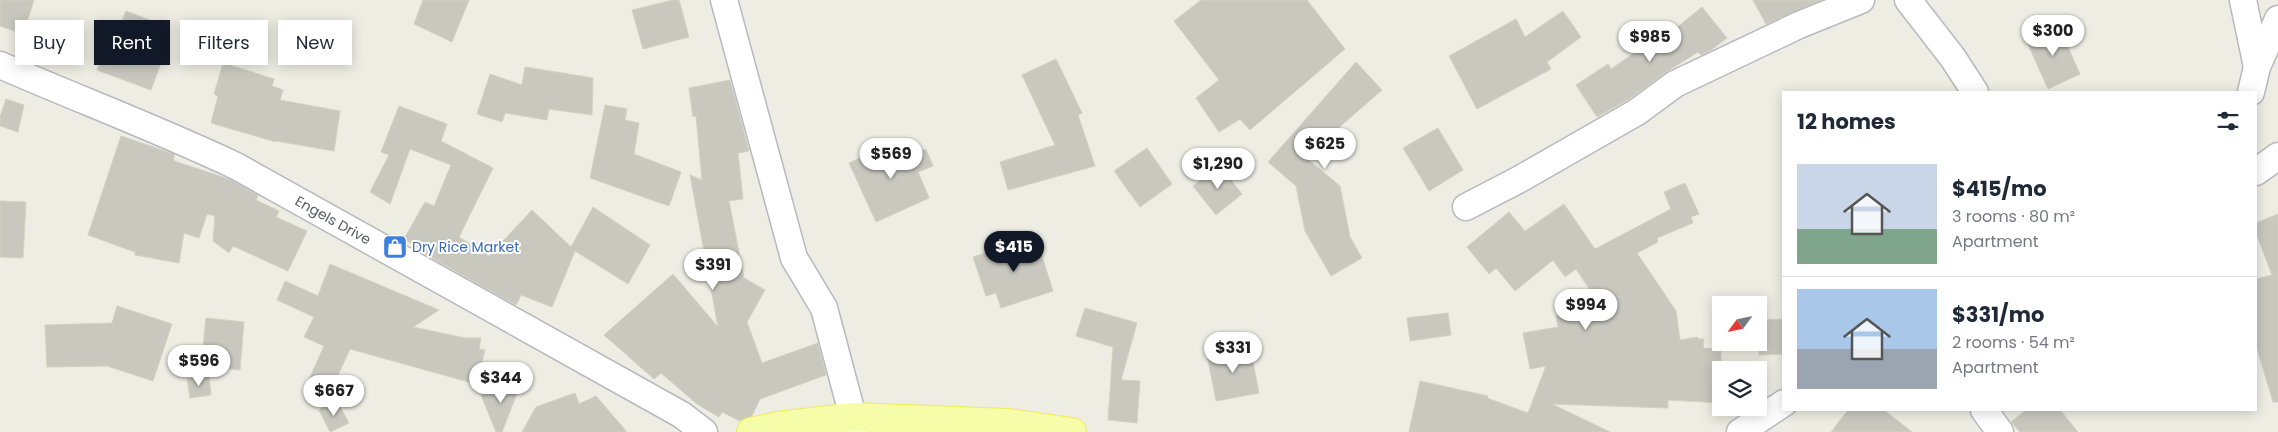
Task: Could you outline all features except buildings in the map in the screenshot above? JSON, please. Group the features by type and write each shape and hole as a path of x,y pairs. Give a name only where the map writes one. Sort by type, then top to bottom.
{"main road":[{"path":"751,432 778,426 1008,423 1072,432"}],"street":[{"path":"724,0 794,258 824,308 855,424"},
{"path":"1466,207 1520,179 1637,112 1675,84 1799,25 1861,0"},
{"path":"1908,0 1953,58 1974,91"},
{"path":"2243,0 2257,66"},
{"path":"2252,91 2257,66 2278,19"},
{"name":"Engels Drive","path":"0,65 107,111 177,138 236,166 682,414 704,432"},
{"path":"2257,171 2278,156"},
{"path":"1740,432 1782,404"},
{"path":"1985,411 2000,432"}],"place":[{"name":"Dry Rice Market","path":"395,247"}]}
